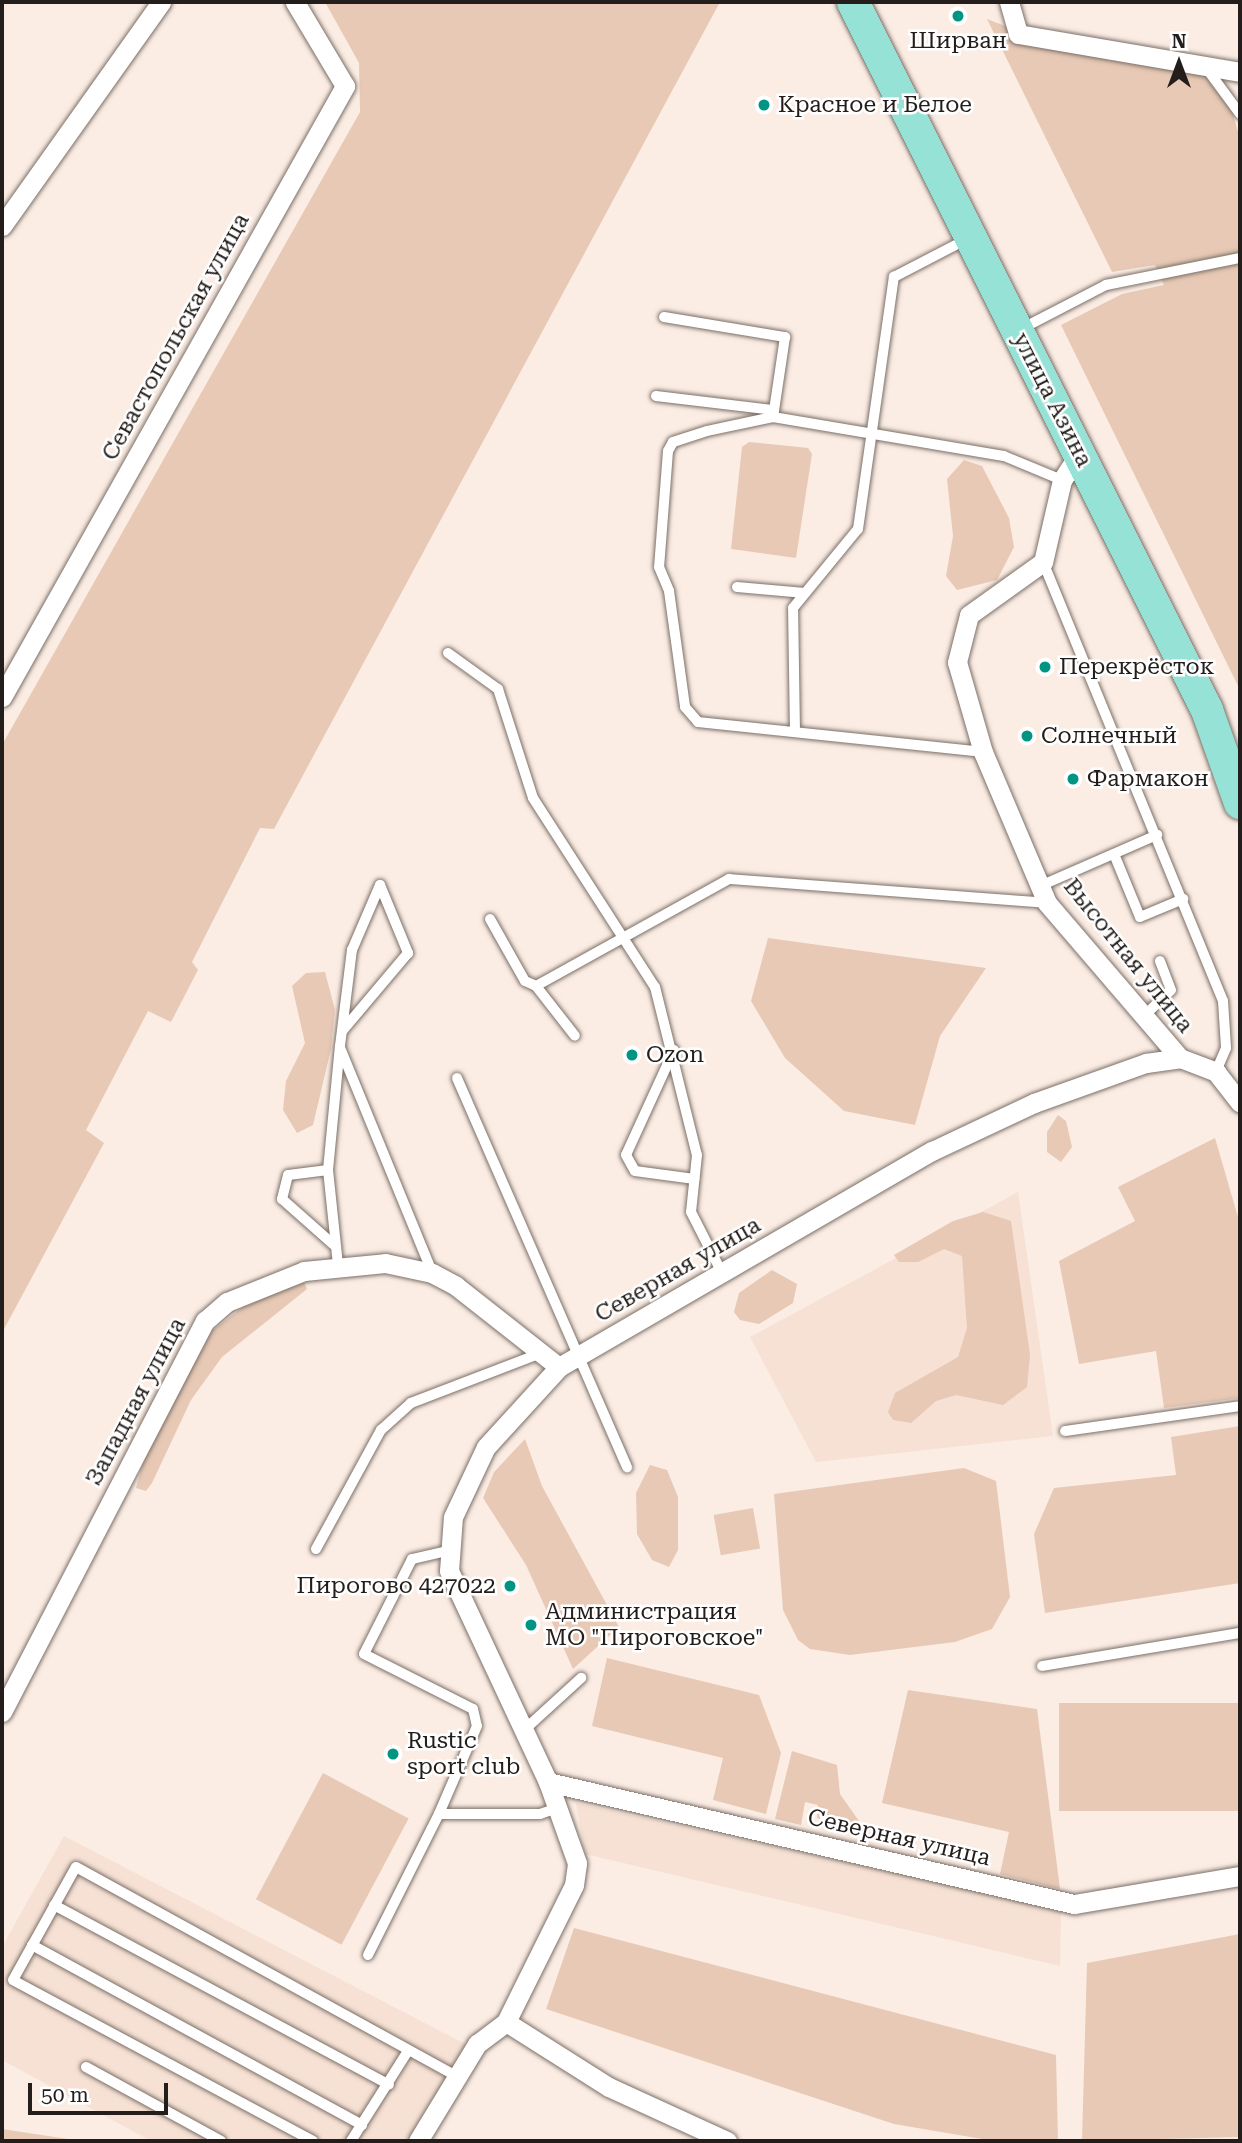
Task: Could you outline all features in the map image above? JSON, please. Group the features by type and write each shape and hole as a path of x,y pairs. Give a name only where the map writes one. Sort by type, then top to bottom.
{"main road":[{"name":"улица Азина","path":"853,2 1018,331 1070,467 1207,710 1240,803"}],"street":[{"path":"2,226 161,2"},
{"name":"Севастопольская улица","path":"2,697 345,86 295,2"},
{"path":"1009,2 1018,34 1240,72"},
{"path":"1043,562 1070,467"},
{"name":"Высотная улица","path":"1043,562 969,615 961,632 957,662 983,752 1044,894 1180,1058"},
{"name":"Северная улица","path":"418,2141 454,2076 477,2044 506,2022 574,1885 576,1863 548,1782 453,1585 447,1551 464,1484 479,1458 559,1367 932,1151 1034,1103 1146,1063 1180,1058 1216,1072"},
{"path":"1216,1072 1240,1103"},
{"name":"Западная улица","path":"2,1712 205,1321 254,1286 337,1256 432,1273 545,1352 559,1367"},
{"name":"Северная улица","path":"548,1782 1074,1904 1240,1876"},
{"path":"506,2022 609,2087 727,2141"}],"lane":[{"path":"1207,68 1240,114"},
{"path":"796,732 793,608 858,529 894,277 971,237"},
{"path":"1018,331 1106,285 1240,258"},
{"path":"664,317 785,337 774,413"},
{"path":"656,397 774,413 1070,467"},
{"path":"774,413 673,442 659,566 669,591 685,707 698,722 983,752"},
{"path":"1043,562 1183,899 1227,1019 1216,1072"},
{"path":"737,587 805,593"},
{"path":"448,653 498,690 533,798 655,987 674,1050 697,1155 691,1212 721,1271"},
{"path":"536,986 709,886 746,877 1044,894 1114,854 1157,835"},
{"path":"1114,854 1140,917 1183,899"},
{"path":"337,1256 328,1170 340,1046 352,950 380,886 408,953 342,1031"},
{"path":"490,919 525,981 536,986 575,1037"},
{"path":"1144,1016 1171,990 1160,961"},
{"path":"340,1046 432,1273"},
{"path":"674,1050 626,1155 635,1171 694,1179"},
{"path":"457,1078 627,1467"},
{"path":"328,1170 299,1169 288,1175 282,1199 337,1256"},
{"path":"316,1549 381,1430 411,1403 545,1352"},
{"path":"1065,1431 1240,1406"},
{"path":"368,1955 439,1814 477,1726 472,1709 364,1654 412,1559 447,1551"},
{"path":"1042,1666 1240,1633"},
{"path":"523,1731 581,1678"},
{"path":"439,1814 540,1814 558,1808"},
{"path":"313,2141 13,1980 76,1867 454,2076"},
{"path":"54,1905 389,2085"},
{"path":"32,1945 362,2125"},
{"path":"351,2141 389,2085 408,2051"},
{"path":"86,2067 221,2141"}],"shaded area":[{"path":"325,2 720,2 274,829 260,828 192,962 198,970 171,1022 148,1011 86,1130 104,1143 2,1333 2,745 360,112 359,63"},
{"path":"987,19 1046,42 1207,67 1232,112 1240,138 1240,690 1061,325 1122,294 1164,285 1155,265 1112,272"},
{"path":"749,442 808,448 812,454 796,558 731,549 742,447"},
{"path":"964,460 982,466 1009,518 1014,547 997,580 957,590 946,576 953,536 947,479"},
{"path":"768,938 986,968 940,1036 915,1125 844,1111 785,1058 751,1001"},
{"path":"325,972 335,1010 331,1049 313,1125 297,1133 283,1110 286,1081 305,1043 292,986 306,973"},
{"path":"1058,1115 1066,1121 1072,1147 1061,1162 1047,1152 1047,1132"},
{"path":"1215,1138 1240,1224 1240,1398 1164,1408 1156,1351 1079,1364 1059,1261 1135,1221 1118,1187"},
{"path":"1018,1192 1053,1436 816,1462 750,1337"},
{"path":"983,1212 1011,1221 1030,1355 1027,1387 1003,1405 956,1395 936,1401 911,1423 893,1420 888,1412 895,1393 958,1357 967,1328 962,1256 944,1249 918,1262 899,1262 894,1255 953,1221"},
{"path":"772,1270 797,1284 793,1303 759,1324 740,1320 734,1312 739,1293"},
{"path":"303,1280 307,1289 222,1357 191,1400 152,1483 146,1491 136,1488 148,1443 212,1331 275,1282"},
{"path":"1240,1426 1240,1583 1045,1613 1034,1534 1054,1488 1176,1475 1171,1437"},
{"path":"525,1439 542,1486 619,1627 573,1669 526,1565 483,1498 494,1472"},
{"path":"650,1465 667,1470 678,1497 678,1550 669,1567 652,1560 637,1534 636,1493"},
{"path":"964,1468 996,1481 1010,1597 992,1629 955,1642 850,1655 810,1649 798,1640 783,1610 774,1494"},
{"path":"753,1508 760,1548 721,1555 714,1515"},
{"path":"607,1658 759,1695 781,1753 766,1814 713,1800 723,1758 592,1726"},
{"path":"908,1690 1037,1709 1060,1889 1000,1874 1009,1832 882,1803"},
{"path":"1059,1703 1240,1703 1240,1811 1059,1811"},
{"path":"792,1751 837,1765 840,1794 859,1821 856,1831 817,1818 818,1805 805,1802 801,1825 775,1819"},
{"path":"323,1773 409,1819 342,1945 256,1899"},
{"path":"576,1803 1061,1910 1060,1966 585,1854"},
{"path":"64,1836 475,2049 420,2141 151,2141 2,2060 2,1947"},
{"path":"574,1928 1056,2055 1058,2141 994,2141 894,2124 546,2009"},
{"path":"1240,1934 1240,2137 1082,2141 1087,1963"},
{"path":"2,2129 81,2141 2,2141"}],"place":[{"name":"Ширван","path":"958,16"},
{"name":"Красное и Белое","path":"764,105"},
{"name":"Перекрёсток","path":"1045,667"},
{"name":"Солнечный","path":"1027,736"},
{"name":"Фармакон","path":"1073,779"},
{"name":"Ozon","path":"632,1055"},
{"name":"Пирогово 427022","path":"510,1586"},
{"name":"Администрация МО \"Пироговское\"","path":"531,1625"},
{"name":"Rustic sport club","path":"393,1754"}]}
